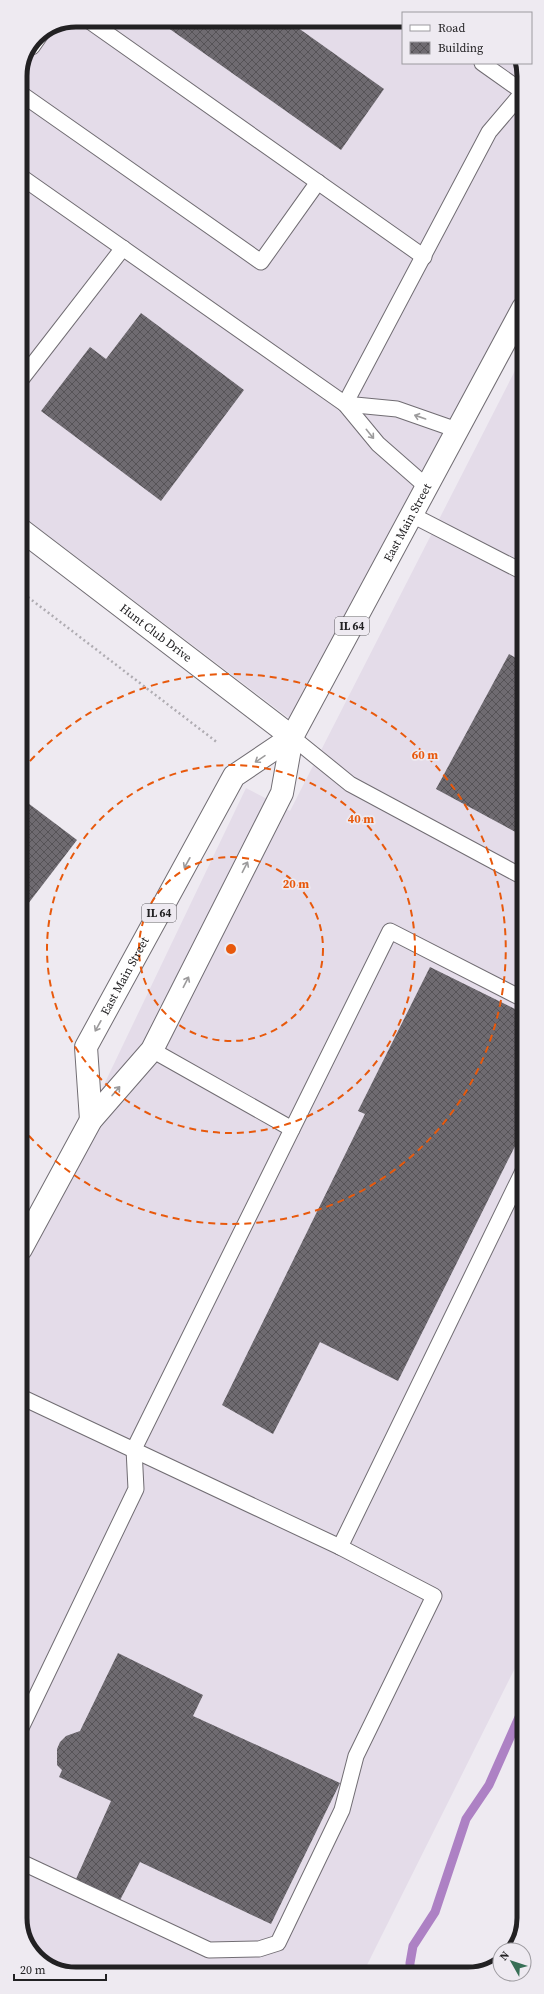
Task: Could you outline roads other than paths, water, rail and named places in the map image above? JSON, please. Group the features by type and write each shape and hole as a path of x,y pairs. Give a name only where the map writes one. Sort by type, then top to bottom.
{"main road":[{"name":"East Main Street","path":"27,1238 90,1120 152,1050 282,793 292,737 517,319"},
{"name":"Hunt Club Drive","path":"27,533 292,737"},
{"name":"East Main Street","path":"90,1120 86,1047 234,776 292,737"}],"lane":[{"path":"98,27 424,256"},
{"path":"483,64 517,88"},
{"path":"27,98 261,262 318,182"},
{"path":"345,404 489,132 517,99"},
{"path":"27,181 345,404 378,444 427,487"},
{"path":"27,372 123,248"},
{"path":"345,404 397,409 457,430"},
{"path":"412,515 517,569"},
{"path":"292,737 350,784 517,874"},
{"path":"27,1716 136,1489 134,1449 390,931 517,996"},
{"path":"152,1050 292,1129"},
{"path":"340,1547 517,1183"},
{"path":"27,1400 340,1547 434,1596 356,1756 342,1810 278,1943 259,1949 209,1950 27,1865"}],"waterway":[{"path":"410,1967 413,1946 435,1912 466,1819 489,1785 517,1722"}]}
